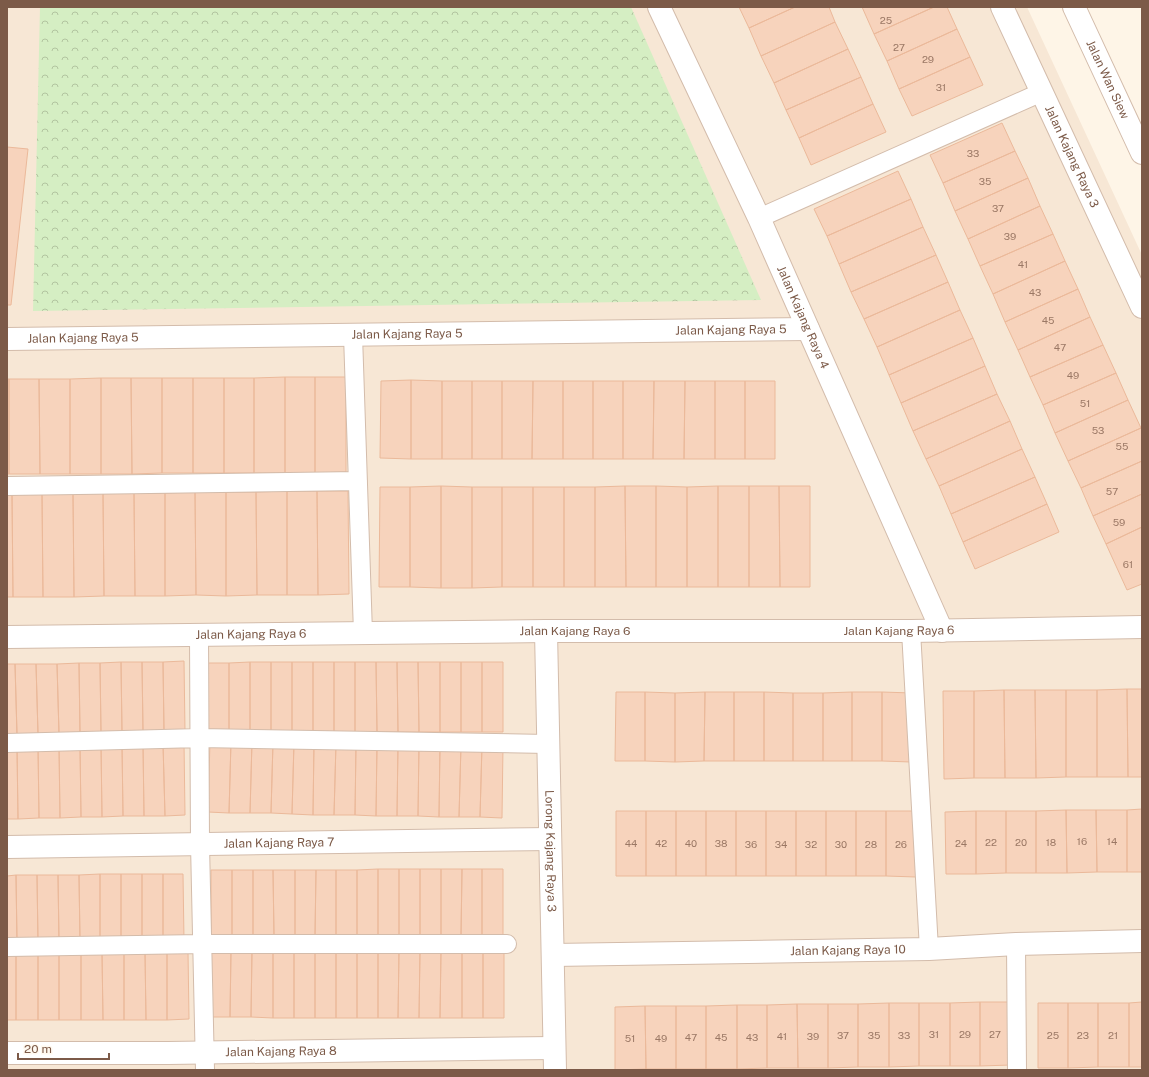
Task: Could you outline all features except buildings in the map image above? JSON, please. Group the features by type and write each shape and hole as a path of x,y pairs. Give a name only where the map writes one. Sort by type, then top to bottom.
{"street":[{"name":"Jalan Kajang Raya 4","path":"659,7 759,218 942,630"},
{"name":"Jalan Kajang Raya 3","path":"1002,7 1142,307"},
{"name":"Jalan Wan Siew","path":"1074,7 1142,153"},
{"name":"Jalan Kajang Raya 5","path":"7,339 808,329"},
{"name":"Jalan Kajang Raya 6","path":"7,637 546,631 911,631 1142,627"},
{"name":"Lorong Kajang Raya 3","path":"546,631 555,1070"},
{"name":"Jalan Kajang Raya 7","path":"7,847 550,839"},
{"name":"Jalan Kajang Raya 10","path":"553,955 929,949 1016,944 1142,941"},
{"name":"Jalan Kajang Raya 8","path":"7,1053 205,1061 554,1048"}],"lane":[{"path":"759,218 1042,92"},
{"path":"353,334 362,633"},
{"path":"7,486 358,481"},
{"path":"911,631 929,949"},
{"path":"199,635 200,844 205,1061"},
{"path":"7,743 200,738 548,744"},
{"path":"7,947 202,944 507,944"},
{"path":"1016,944 1017,1070"}],"shaded area":[{"path":"7,7 1027,7 1142,255 1142,1070 7,1070"}],"green space":[{"path":"40,7 631,7 761,300 33,311"}]}
